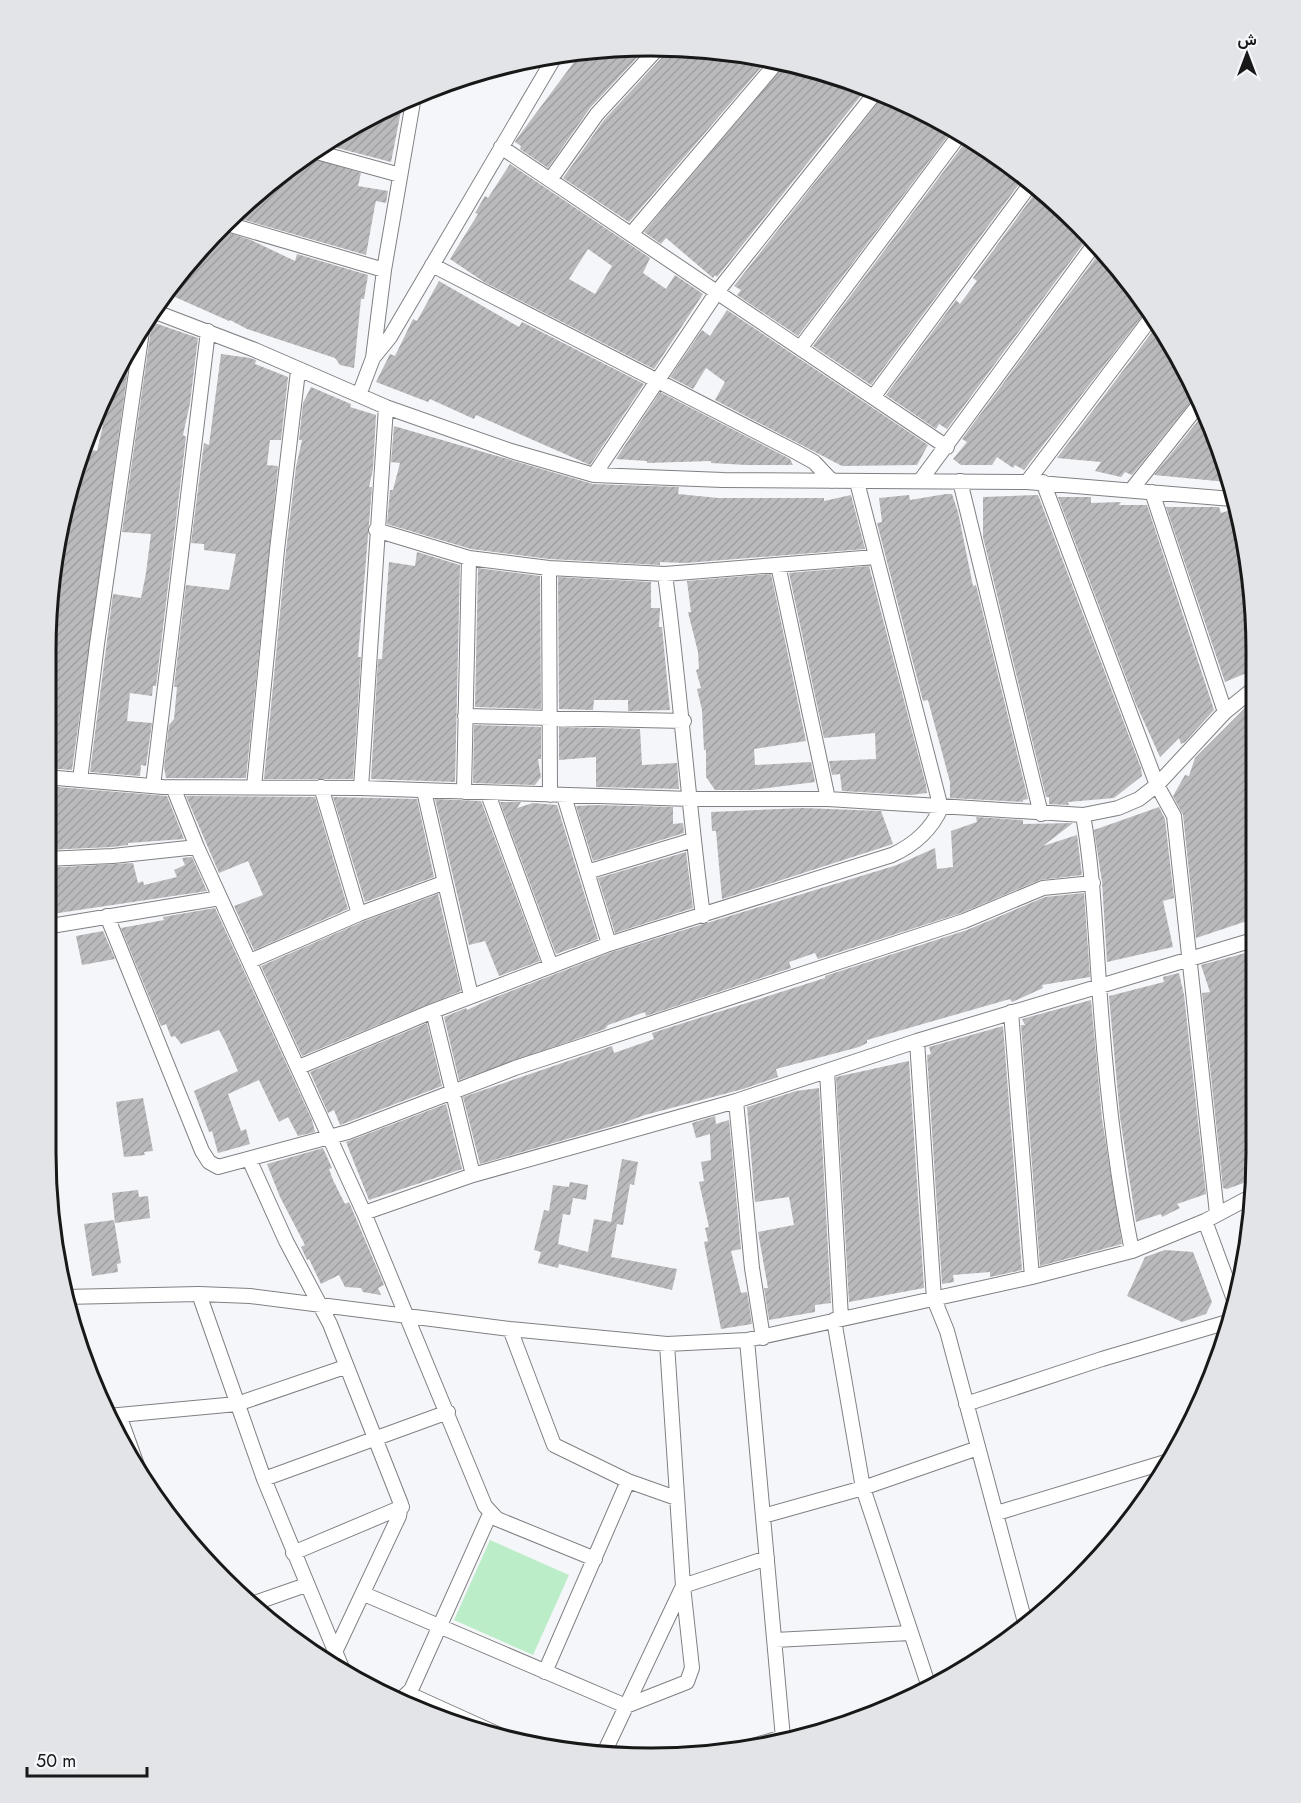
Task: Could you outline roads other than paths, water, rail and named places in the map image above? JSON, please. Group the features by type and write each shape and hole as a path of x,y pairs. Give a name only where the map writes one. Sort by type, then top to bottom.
{"street":[{"path":"550,180 597,114 651,56"},
{"path":"372,358 390,337 551,64"},
{"path":"632,233 772,68"},
{"path":"594,475 717,292 871,98"},
{"path":"359,395 372,358 384,270 412,106"},
{"path":"801,347 956,140"},
{"path":"501,147 947,447"},
{"path":"323,154 400,175"},
{"path":"874,396 1027,189"},
{"path":"234,226 384,270"},
{"path":"920,481 1090,250"},
{"path":"432,265 794,451 814,462 832,481"},
{"path":"160,314 208,331 386,407 512,451 594,475 857,482 1027,482 1225,498"},
{"path":"1027,482 1147,323"},
{"path":"153,786 208,331"},
{"path":"80,780 140,345"},
{"path":"254,787 278,539 298,371"},
{"path":"361,788 376,530 386,407"},
{"path":"1132,489 1194,410"},
{"path":"960,481 1041,814"},
{"path":"299,1067 433,1011 609,944 703,916 907,848 928,830 941,808 857,482"},
{"path":"1043,483 1157,785 1171,808 1179,835 1211,1217 1230,1285"},
{"path":"1152,492 1225,712"},
{"path":"376,530 469,558 549,568 665,574 875,557"},
{"path":"464,792 469,558"},
{"path":"778,565 828,799"},
{"path":"549,568 550,719 557,796 587,872 609,944"},
{"path":"665,574 684,722 693,840 703,916"},
{"path":"56,778 173,787 361,788 691,800 828,799 941,808 1083,815 1118,808 1139,799 1157,785 1225,712 1246,694"},
{"path":"465,716 684,722"},
{"path":"173,787 197,847 364,1213 405,1316 490,1514 497,1519 595,1559"},
{"path":"321,788 359,914"},
{"path":"424,791 443,883 471,996"},
{"path":"488,794 551,966"},
{"path":"1083,815 1093,883 1099,985 1118,1174 1132,1251"},
{"path":"587,872 693,840"},
{"path":"56,859 113,856 197,847"},
{"path":"250,961 359,914 443,883"},
{"path":"107,916 205,1157 218,1167 348,1132 576,1048 964,921 1043,888 1093,883"},
{"path":"56,925 220,898"},
{"path":"364,1213 473,1175 736,1101 917,1041 1246,942"},
{"path":"433,1011 473,1175"},
{"path":"1011,1012 1032,1277"},
{"path":"917,1041 934,1299 947,1331 1026,1614"},
{"path":"827,1071 837,1319 863,1488 926,1680"},
{"path":"736,1101 752,1268 763,1338"},
{"path":"249,1160 290,1250 320,1305 402,1507 364,1594 335,1652"},
{"path":"74,1297 199,1294 320,1305 510,1329 667,1344 747,1340 1032,1277 1132,1251 1243,1201"},
{"path":"199,1294 264,1479 338,1658"},
{"path":"966,1404 1102,1359 1220,1324"},
{"path":"510,1329 554,1445 628,1481 676,1498"},
{"path":"747,1340 783,1732"},
{"path":"364,1594 626,1706 687,1682 692,1668 676,1498 667,1344"},
{"path":"117,1416 237,1404 345,1366"},
{"path":"264,1479 448,1412"},
{"path":"763,1516 863,1488 978,1448"},
{"path":"997,1513 1157,1464"},
{"path":"545,1671 628,1481"},
{"path":"293,1553 402,1507"},
{"path":"406,1694 440,1627 490,1514"},
{"path":"607,1746 683,1586 767,1558"},
{"path":"260,1601 306,1585"},
{"path":"775,1640 910,1633"}]}
